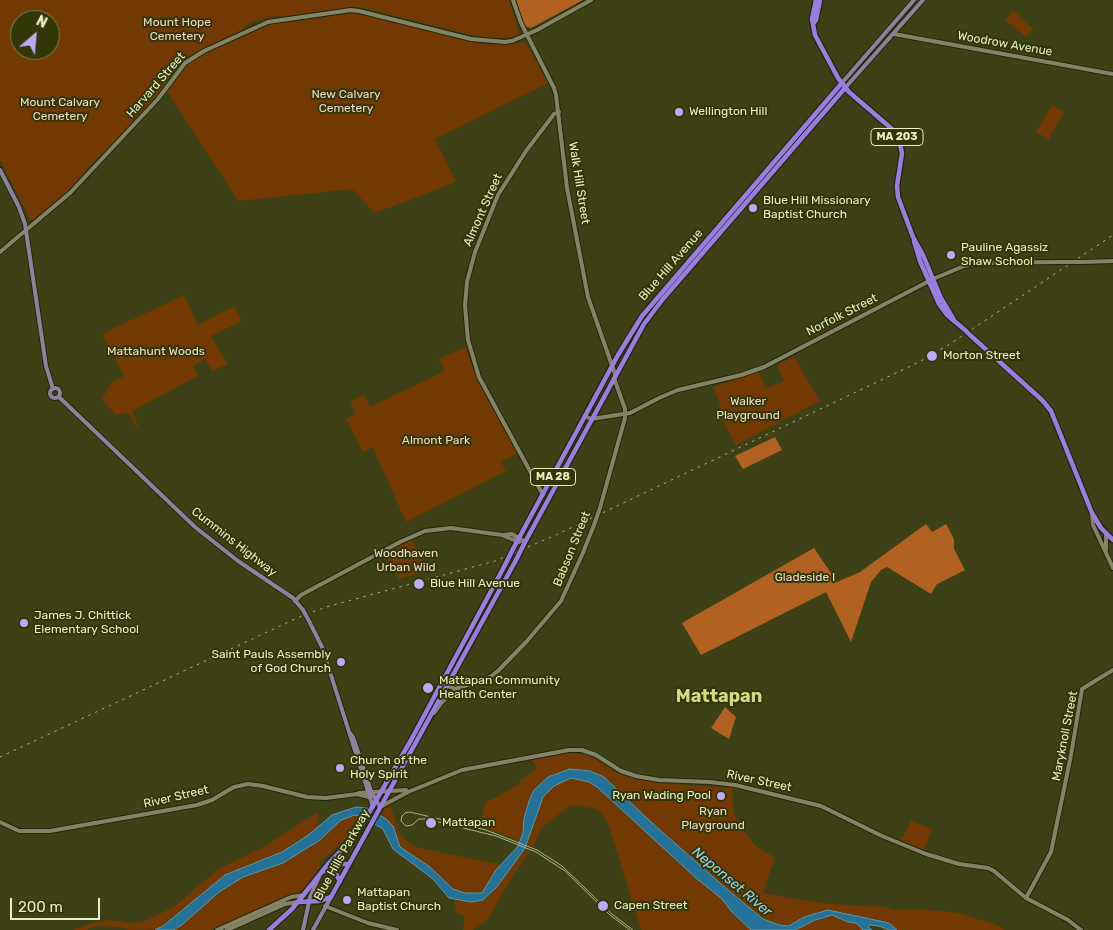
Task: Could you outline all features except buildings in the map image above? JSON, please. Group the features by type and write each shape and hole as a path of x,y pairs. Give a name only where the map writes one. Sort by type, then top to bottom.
{"highway":[{"name":"MA 203","path":"816,0 812,19 816,38 843,86 891,128 898,138 902,153 897,194 931,280 954,320 1042,400 1051,411 1092,513 1113,540"},
{"path":"814,24 820,0"},
{"name":"Blue Hill Avenue","path":"389,791 430,718 443,681 634,327 649,306 843,86"},
{"name":"Blue Hill Avenue","path":"382,791 437,699 449,684 639,331 653,311 843,86"},
{"name":"Blue Hills Parkway","path":"322,871 353,839 382,791"},
{"name":"Blue Hills Parkway","path":"331,897 389,791"},
{"path":"336,856 340,864 349,864"},
{"path":"269,930 298,902 322,871 334,871 340,881"},
{"path":"298,902 320,901 331,897"}],"main road":[{"name":"Walk Hill Street","path":"513,0 527,34 554,88 559,112 567,188 588,296 614,376"},
{"name":"Harvard Street","path":"0,252 70,193 158,99 185,62 204,51 268,22 351,10 367,12 454,35 486,41 512,41 591,0"},
{"name":"Blue Hill Avenue","path":"843,86 914,0"},
{"name":"Blue Hill Avenue","path":"843,86 894,34 923,0"},
{"path":"884,34 894,34"},
{"name":"Woodrow Avenue","path":"894,34 1113,74"},
{"name":"Almont Street","path":"543,496 479,376 468,340 465,306 467,282 475,252 498,195 526,151 554,114 559,112"},
{"name":"Cummins Highway","path":"0,170 22,214 26,230 46,361 53,389 50,393 51,396 58,397 195,527 238,561 295,601 303,610 322,647 350,733 353,737 372,807"},
{"name":"Norfolk Street","path":"591,419 626,414 678,390 741,375 764,367 931,280 973,263 1113,261"},
{"path":"614,376 626,414"},
{"name":"Cummins Highway","path":"53,389 59,390 58,397"},
{"name":"Babson Street","path":"458,688 490,677 498,671 561,601 600,508 626,414"},
{"path":"585,416 591,419"},
{"path":"1092,513 1093,525 1113,568"},
{"path":"295,601 301,595 400,542 425,531 451,528 502,535 513,534 525,543"},
{"path":"1106,533 1106,552"},
{"name":"Maryknoll Street","path":"1026,898 1051,852 1065,791 1082,689 1113,670"},
{"path":"443,681 462,686"},
{"path":"449,684 454,689 458,688"},
{"name":"Blue Hill Avenue","path":"430,718 442,702 458,688"},
{"name":"River Street","path":"379,809 412,790 462,770 569,750 580,750 596,755 621,771 636,776 659,780 735,785 821,806 882,836 926,854 959,864 988,868 1000,875 1026,898 1068,920 1081,930"},
{"name":"River Street","path":"0,822 22,831 41,832 56,830 197,805 216,798 234,787 245,784 263,786 307,798 326,798 369,791 412,790"},
{"name":"Cummins Highway","path":"369,791 379,809"},
{"name":"River Street","path":"354,794 369,797"},
{"name":"Blue Hills Parkway","path":"303,930 309,902 322,871"},
{"path":"217,930 291,897 304,895"},
{"name":"Blue Hills Parkway","path":"313,930 331,897"},
{"path":"227,930 285,904 298,902"},
{"path":"325,906 368,923 397,930"}],"green space":[{"name":"Mount Calvary Cemetery","path":"0,0 509,0 520,36 489,39 360,7 291,16 275,16 249,23 237,33 183,60 155,98 118,139 96,159 68,192 50,209 33,221 30,219 0,160"},
{"path":"516,0 583,0 531,28 524,26"},
{"path":"1013,10 1033,29 1026,37 1005,20"},
{"name":"New Calvary Cemetery","path":"345,14 362,14 487,45 526,43 548,83 435,139 456,182 375,213 352,189 238,201 167,91 186,65 198,56 263,26 276,22 292,22"},
{"path":"1052,105 1064,112 1049,139 1036,132"},
{"name":"Mattahunt Woods","path":"184,295 198,325 234,306 242,321 211,336 228,364 212,371 205,359 193,366 198,376 132,411 138,426 136,427 128,412 116,415 102,399 112,382 124,376 102,334"},
{"path":"831,317 835,324 816,335 811,327"},
{"name":"Almont Park","path":"465,347 477,378 517,453 501,462 506,471 406,522 373,448 363,452 346,419 356,414 350,402 364,395 370,407 445,371 439,359"},
{"name":"Walker Playground","path":"794,357 820,401 736,445 718,412 720,403 713,387 759,372 766,388 784,381 777,365"},
{"path":"775,437 782,450 743,469 735,456"},
{"name":"Gladeside I","path":"926,524 932,532 946,524 954,539 954,549 965,570 937,584 931,594 887,567 881,570 871,582 851,642 826,592 701,655 682,623 814,548 837,582 860,572"},
{"name":"Woodhaven Urban Wild","path":"411,539 429,571 399,579 384,554"},
{"path":"725,707 736,717 729,739 711,728"},
{"name":"Ryan Playground","path":"569,753 586,755 616,773 635,779 659,783 732,788 734,814 739,825 755,845 775,858 764,893 832,904 884,907 894,910 917,909 959,913 1000,926 1000,928 1005,930 897,930 889,923 828,910 804,917 789,926 768,921 728,890 597,774 590,771 577,769 537,785 528,801 520,841 480,825 485,803 521,783 520,780 537,769 532,760"},
{"path":"575,778 589,782 597,787 696,878 722,899 731,911 751,930 641,930 608,823 598,809 570,806 541,828 533,847 527,844 546,792 567,779"},
{"path":"390,805 400,834 410,844 416,847 501,865 483,893 470,894 456,891 430,867 403,850 396,837 394,828 381,816 386,806"},
{"path":"316,813 319,815 317,821 321,825 307,836 276,855 225,875 158,929 128,930 121,927 96,926 87,930 73,930 96,922 110,920 131,923 142,922 156,916 176,905 220,868 264,847"},
{"path":"355,815 362,817 345,840 320,862 320,867 306,887 299,892 211,930 174,930 219,892 243,877 283,863 320,840 341,820"},
{"path":"911,821 932,829 924,850 901,840"},
{"path":"525,848 530,851 515,872 488,919 473,930 463,930 465,917 456,912 454,899 475,902 486,899"},
{"path":"832,915 848,922 856,923 863,930 795,930 815,920"}],"water":[{"path":"570,769 590,771 604,777 651,822 763,919 779,925 789,926 804,917 828,910 889,923 897,930 870,925 868,927 872,930 863,930 856,923 848,922 832,915 815,920 795,930 751,930 731,911 722,899 696,878 597,787 589,782 571,778 554,786 543,797 525,848 496,888 483,900 471,902 449,898 433,879 393,849 383,829 355,815 341,820 320,840 283,863 243,877 219,892 174,930 155,930 163,926 225,875 282,852 307,836 332,815 356,807 367,808 386,819 393,826 400,847 430,867 453,889 465,893 482,893 496,870 518,846 523,833 524,818 534,790 548,777"}],"tram line":[{"path":"630,930 610,915 565,871 536,852 496,836 426,819 419,819 412,825 406,826 401,821 402,816 410,812 486,830 537,850 562,866 612,914 633,930"}],"railway":[{"path":"0,757 297,618 326,607 495,561 556,535 919,362 950,344 1113,235"}],"place":[{"name":"Wellington Hill","path":"679,112"},
{"name":"Blue Hill Missionary Baptist Church","path":"753,208"},
{"name":"Pauline Agassiz Shaw School","path":"951,255"},
{"name":"Morton Street","path":"932,356"},
{"name":"Blue Hill Avenue","path":"419,584"},
{"name":"James J. Chittick Elementary School","path":"24,623"},
{"name":"Saint Pauls Assembly of God Church","path":"341,662"},
{"name":"Mattapan Community Health Center","path":"428,688"},
{"name":"Church of the Holy Spirit","path":"340,768"},
{"name":"Ryan Wading Pool","path":"721,796"},
{"name":"Mattapan","path":"431,823"},
{"name":"Mattapan Baptist Church","path":"347,900"},
{"name":"Capen Street","path":"603,906"}],"district":[{"name":"Mattapan","path":"719,697"}],"park label":[{"name":"Mount Hope Cemetery","path":"177,30"}],"water label":[{"name":"Neponset River","path":"732,882"}]}
